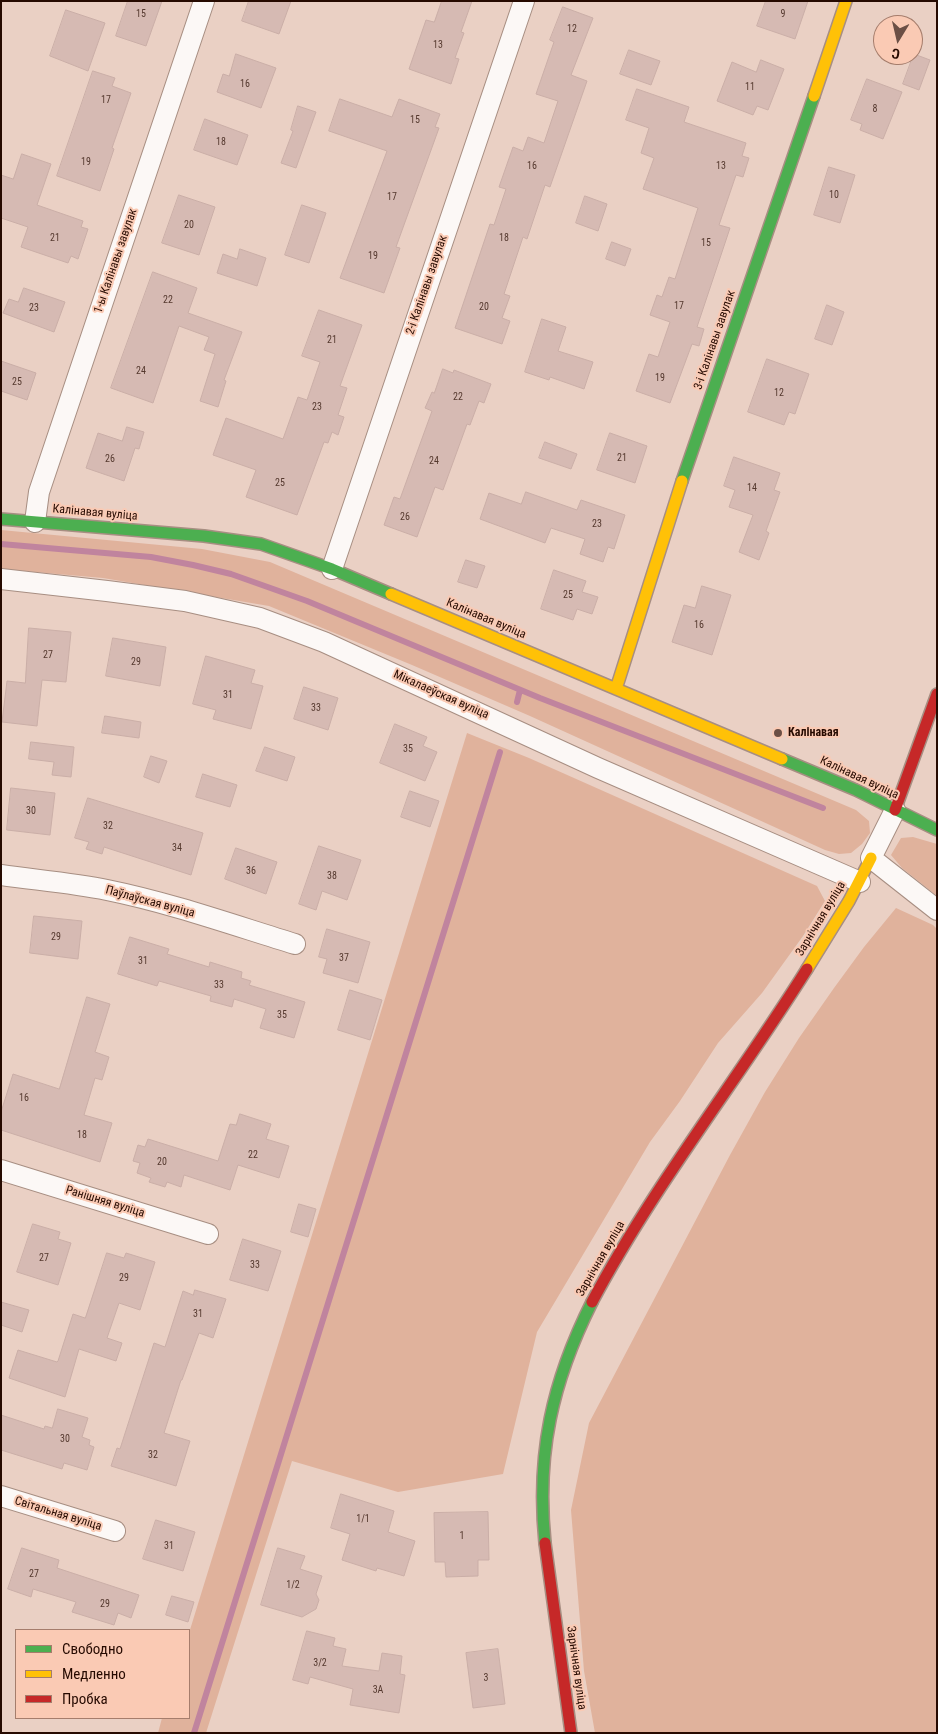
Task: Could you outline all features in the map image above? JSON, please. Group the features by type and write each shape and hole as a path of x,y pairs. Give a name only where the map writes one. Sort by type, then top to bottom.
{"street":[{"name":"1-ы Калінавы завулак","path":"35,522 39,492 204,1"},
{"name":"2-і Калінавы завулак","path":"332,569 524,1"},
{"name":"3-і Калінавы завулак","path":"616,690 682,480 846,1"},
{"name":"Калінавая вуліца","path":"1,519 204,536 261,544 332,569 856,790 937,830"},
{"name":"Мікалаеўская вуліца","path":"1,580 107,590 216,608 260,618 324,642 598,768 860,882"},
{"path":"937,694 895,810 871,858 937,910"},
{"name":"Зарнічная вуліца","path":"571,1733 546,1557 543,1487 543,1456 547,1426 564,1364 579,1326 630,1234 667,1175 792,993 860,882 871,858"},
{"name":"Паўлаўская вуліца","path":"1,875 105,889 132,895 295,944"},
{"name":"Ранішняя вуліца","path":"1,1170 208,1234"},
{"name":"Світальная вуліца","path":"1,1496 115,1531"}],"shaded area":[{"path":"1,530 202,549 270,562 856,810 869,821 870,833 862,844 851,853 839,854 825,850 530,716 269,606 103,578 1,569"},
{"path":"467,733 529,758 817,886 825,901 803,936 762,993 718,1043 680,1101 650,1142 537,1332 503,1474 398,1492 292,1461 206,1733 158,1733 162,1719 190,1719 190,1630"},
{"path":"913,837 937,844 937,896 902,868 891,855 901,838"},
{"path":"896,908 933,925 937,929 937,1733 595,1733 584,1671 571,1510 589,1423 765,1092 799,1038 834,988"}],"building":[{"path":"128,1 162,1 146,46 116,36"},
{"path":"249,1 291,1 279,34 242,21"},
{"path":"442,1 472,1 461,32 464,33 455,58 459,59 451,84 409,69 426,20 434,22"},
{"path":"766,1 808,1 795,39 757,26"},
{"path":"563,7 593,18 571,75 587,81 550,187 545,185 527,239 523,237 504,294 510,296 502,318 510,321 502,344 455,328 490,224 494,225 506,189 499,187 513,147 523,151 528,137 544,143 558,101 536,94 554,42 550,40"},
{"path":"66,10 105,23 88,71 50,56"},
{"path":"629,50 660,61 651,85 620,74"},
{"path":"236,54 276,68 261,108 217,92 223,74 229,76"},
{"path":"923,57 930,60 919,90 903,84 910,65 923,65"},
{"path":"761,60 784,69 768,110 757,106 753,115 717,101 732,62 756,72"},
{"path":"93,71 115,78 112,86 131,93 112,148 114,149 100,191 57,176"},
{"path":"867,79 902,92 883,139 860,130 862,124 851,120"},
{"path":"637,89 689,107 684,122 746,143 742,156 749,158 743,177 736,175 719,225 730,228 697,327 704,329 699,346 692,344 670,403 636,391 649,354 658,357 670,322 650,315 657,295 662,297 669,277 675,279 698,208 643,189 654,158 641,153 649,128 626,120"},
{"path":"340,99 392,117 399,99 440,114 435,127 439,128 396,247 400,248 384,293 340,278 387,151 329,131"},
{"path":"298,106 316,112 296,168 281,163 293,131 291,130"},
{"path":"205,119 248,135 237,165 194,150"},
{"path":"22,154 51,164 37,205 83,221 81,227 88,229 78,259 71,256 68,263 21,247 28,227 1,218 1,175 13,179"},
{"path":"829,167 855,175 840,223 814,215"},
{"path":"179,195 215,207 199,255 162,243"},
{"path":"585,196 607,204 598,231 576,223"},
{"path":"302,205 326,213 309,263 285,255"},
{"path":"612,242 631,249 625,266 606,259"},
{"path":"240,249 266,258 257,286 217,273 223,254 237,259"},
{"path":"153,272 197,288 188,313 242,332 224,380 226,381 218,407 200,401 215,354 204,350 209,337 179,326 153,403 111,388"},
{"path":"24,288 65,302 54,332 3,313 9,299 18,302"},
{"path":"827,305 844,312 832,345 815,339"},
{"path":"319,310 362,325 340,386 347,388 338,415 344,417 338,435 332,432 328,443 324,442 297,515 246,497 256,470 213,455 226,418 283,439 298,397 307,400 320,362 302,356"},
{"path":"542,319 566,327 558,351 593,362 584,389 550,377 549,380 525,372"},
{"path":"767,359 809,374 795,414 789,412 784,425 748,412"},
{"path":"1,361 36,373 27,400 1,391"},
{"path":"443,369 453,373 454,370 491,384 484,403 479,401 470,425 467,424 443,490 435,487 417,537 384,525 394,497 400,499 432,411 425,408 432,392 434,393"},
{"path":"127,427 144,432 139,449 135,448 124,481 86,468 98,433 122,441"},
{"path":"610,433 647,446 635,483 597,470"},
{"path":"545,442 577,454 571,469 539,458"},
{"path":"734,457 780,473 774,490 780,492 766,531 769,533 759,560 739,552 753,515 729,507 735,490 724,486"},
{"path":"526,492 577,510 581,500 625,515 614,549 608,547 603,562 580,554 585,539 551,528 545,543 480,519 489,493 521,504"},
{"path":"466,560 485,566 477,588 458,582"},
{"path":"554,570 586,581 582,592 598,597 592,614 577,609 573,620 541,609"},
{"path":"702,586 731,595 712,655 672,642 684,605 695,608"},
{"path":"29,628 71,632 66,682 42,680 37,726 2,722 7,681 25,683"},
{"path":"113,638 166,647 160,686 106,676"},
{"path":"206,656 255,670 251,683 263,686 251,729 213,719 216,710 193,704"},
{"path":"304,687 338,698 328,730 294,719"},
{"path":"105,716 141,722 139,738 102,733"},
{"path":"395,724 427,737 423,746 437,752 425,781 380,763"},
{"path":"31,742 74,747 71,777 52,775 54,762 29,759"},
{"path":"265,747 295,757 287,781 256,771"},
{"path":"151,756 167,761 159,783 144,777"},
{"path":"203,774 237,785 230,807 196,797"},
{"path":"11,788 55,793 50,835 7,830"},
{"path":"410,791 439,801 430,827 401,817"},
{"path":"88,798 203,833 191,875 104,847 102,854 86,849 89,842 75,838"},
{"path":"319,846 361,860 347,900 322,891 316,910 299,904"},
{"path":"236,848 277,862 266,894 225,879"},
{"path":"34,916 82,921 78,959 30,953"},
{"path":"327,929 370,942 358,983 323,973 327,959 319,957"},
{"path":"130,937 169,949 167,954 209,967 210,962 242,972 241,978 251,981 249,985 305,1002 294,1038 260,1028 266,1009 234,999 232,1007 210,1001 211,996 159,981 157,986 118,974"},
{"path":"350,990 382,1000 370,1040 338,1030"},
{"path":"87,997 110,1004 95,1052 109,1057 102,1080 95,1078 84,1115 112,1123 100,1162 1,1130 1,1112 13,1074 59,1089"},
{"path":"240,1114 271,1124 266,1139 289,1146 279,1178 238,1165 230,1190 184,1175 181,1187 167,1182 165,1187 149,1182 151,1178 137,1173 140,1163 133,1161 138,1145 145,1147 148,1139 218,1161 230,1124 236,1125"},
{"path":"299,1204 316,1209 308,1237 291,1232"},
{"path":"33,1224 60,1232 58,1239 71,1243 58,1285 17,1272"},
{"path":"243,1239 281,1251 268,1291 230,1280"},
{"path":"107,1253 124,1258 126,1253 155,1262 140,1310 119,1303 107,1338 122,1343 116,1361 79,1349 65,1397 9,1378 18,1350 58,1361 73,1314 85,1318"},
{"path":"195,1290 226,1299 213,1338 199,1333 164,1433 190,1441 176,1486 111,1466 117,1448 120,1449 154,1343 165,1347 183,1291 193,1295"},
{"path":"1,1302 29,1310 22,1332 1,1325"},
{"path":"58,1409 88,1418 82,1437 90,1440 89,1445 94,1447 87,1470 64,1463 62,1469 1,1450 1,1415 44,1429 45,1426 52,1428"},
{"path":"341,1494 394,1511 388,1532 415,1541 404,1576 377,1568 376,1571 342,1560 350,1534 331,1528"},
{"path":"488,1512 489,1560 478,1560 478,1576 446,1577 445,1562 435,1562 434,1513"},
{"path":"156,1520 195,1532 183,1571 143,1559"},
{"path":"22,1548 59,1560 57,1568 139,1595 131,1618 118,1613 114,1625 72,1612 76,1602 33,1589 31,1597 8,1589"},
{"path":"278,1548 305,1556 300,1569 322,1576 316,1594 319,1600 316,1609 302,1617 261,1605"},
{"path":"172,1596 194,1602 188,1622 166,1615"},
{"path":"307,1631 335,1638 333,1646 346,1649 342,1666 379,1671 382,1653 402,1656 400,1674 405,1675 399,1713 350,1705 353,1689 310,1677 308,1684 293,1680"},
{"path":"498,1649 505,1704 473,1708 466,1653"}],"waterway":[{"path":"1,544 151,557 231,574 307,601 540,698 823,808"},
{"path":"517,702 520,690"},
{"path":"194,1733 500,752"}],"traffic: fast":[{"path":"682,481 814,96"},
{"path":"1,519 204,536 261,544 332,569 391,594"},
{"path":"782,759 856,790 937,830"},
{"path":"545,1543 543,1479 550,1419 567,1361 592,1302"}],"traffic: slow":[{"path":"814,96 846,1"},
{"path":"616,689 682,481"},
{"path":"391,594 782,759"},
{"path":"807,969 849,901 871,858"}],"traffic: jam":[{"path":"895,810 937,694"},
{"path":"592,1302 642,1216 807,969"},
{"path":"545,1543 571,1733"}],"place":[{"name":"Калінавая","path":"778,733"}]}
